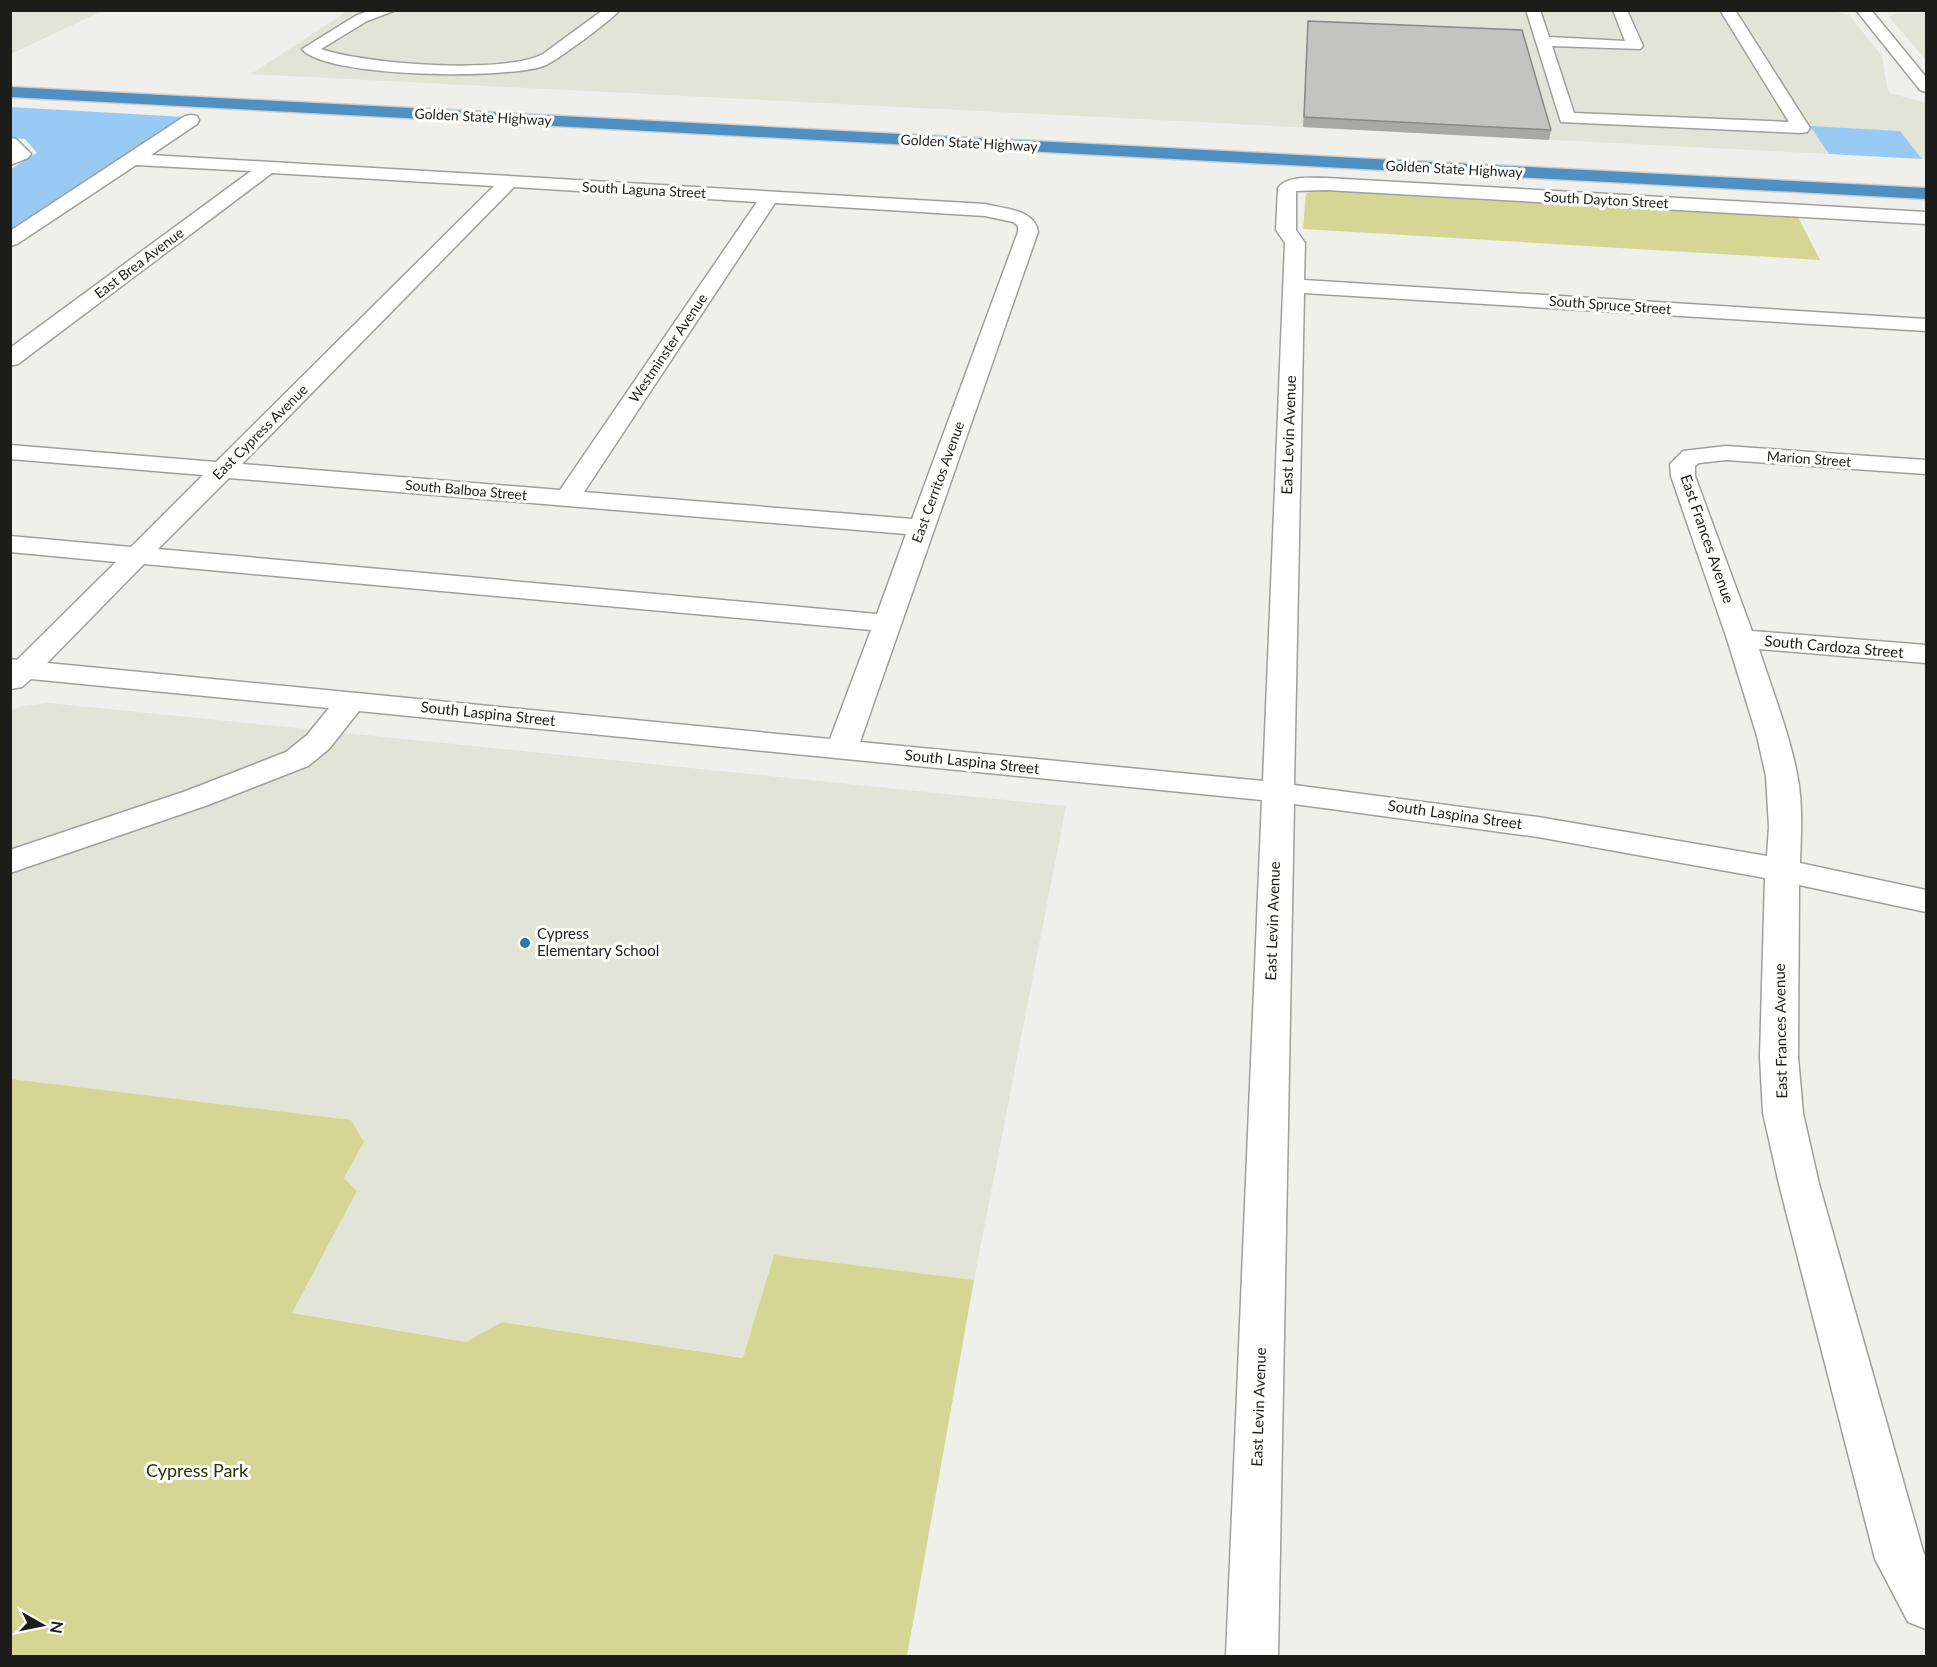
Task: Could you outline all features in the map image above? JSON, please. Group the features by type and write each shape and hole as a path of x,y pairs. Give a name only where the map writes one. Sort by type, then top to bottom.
{"highway":[{"name":"Golden State Highway","path":"10,92 1926,194"}],"street":[{"path":"390,10 362,18 310,49 316,53 368,65 461,70 506,69 533,64 548,57 613,10"},
{"path":"1533,10 1567,118 1801,128 1727,10"},
{"path":"1544,41 1635,46 1620,10"},
{"path":"1863,10 1926,87"},
{"path":"10,240 191,120"},
{"path":"10,143 22,154 10,160"},
{"name":"South Laguna Street","path":"133,159 985,210 1020,218"},
{"name":"East Brea Avenue","path":"10,359 267,168"},
{"name":"East Cypress Avenue","path":"15,673 137,555 509,182"},
{"name":"South Dayton Street","path":"1287,188 1300,184 1326,184 1926,218"},
{"name":"East Levin Avenue","path":"1252,1656 1294,286 1295,243 1286,230 1287,188"},
{"name":"Westminster Avenue","path":"567,499 769,198"},
{"name":"East Cerritos Avenue","path":"842,749 1028,232 1027,224 1020,218"},
{"name":"South Spruce Street","path":"1294,286 1926,325"},
{"name":"South Balboa Street","path":"10,452 921,528"},
{"name":"Marion Street","path":"1692,456 1726,453 1926,468"},
{"name":"East Frances Avenue","path":"1692,456 1682,464 1683,476 1741,639 1773,736 1782,776 1785,827 1782,870 1779,1057 1783,1113 1802,1195 1900,1559 1926,1605"},
{"path":"10,544 887,623"},
{"name":"South Cardoza Street","path":"1741,639 1926,654"},
{"name":"South Laspina Street","path":"15,673 351,701 1277,792 1538,827 1782,870 1926,901"},
{"path":"10,862 198,798 297,759 318,742 351,701"}],"shaded area":[{"path":"11,10 102,10 102,11 11,54"},
{"path":"349,10 1832,11 1849,15 1882,56 1890,93 1926,103 1926,159 1922,159 1900,131 1811,127 1829,154 251,74"},
{"path":"1897,13 1926,13 1926,60 1889,17"},
{"name":"Cypress Elementary School","path":"49,703 1066,806 974,1280 774,1255 744,1358 502,1322 466,1342 292,1313 357,1191 344,1178 364,1142 351,1121 11,1079 10,711 22,706"}],"green space":[{"path":"1327,189 1797,215 1820,260 1303,229 1306,193"},
{"name":"Cypress Park","path":"11,1079 351,1120 364,1142 344,1178 357,1191 292,1313 466,1342 502,1322 743,1358 774,1255 974,1280 907,1656 11,1656"}],"water":[{"path":"10,107 185,117 11,232 11,169 37,153 25,139 11,138"},
{"path":"1810,126 1900,131 1922,159 1829,154"}],"building":[{"path":"1308,21 1522,30 1551,130 1304,117"}],"place":[{"name":"Cypress Elementary School","path":"525,943"}]}
